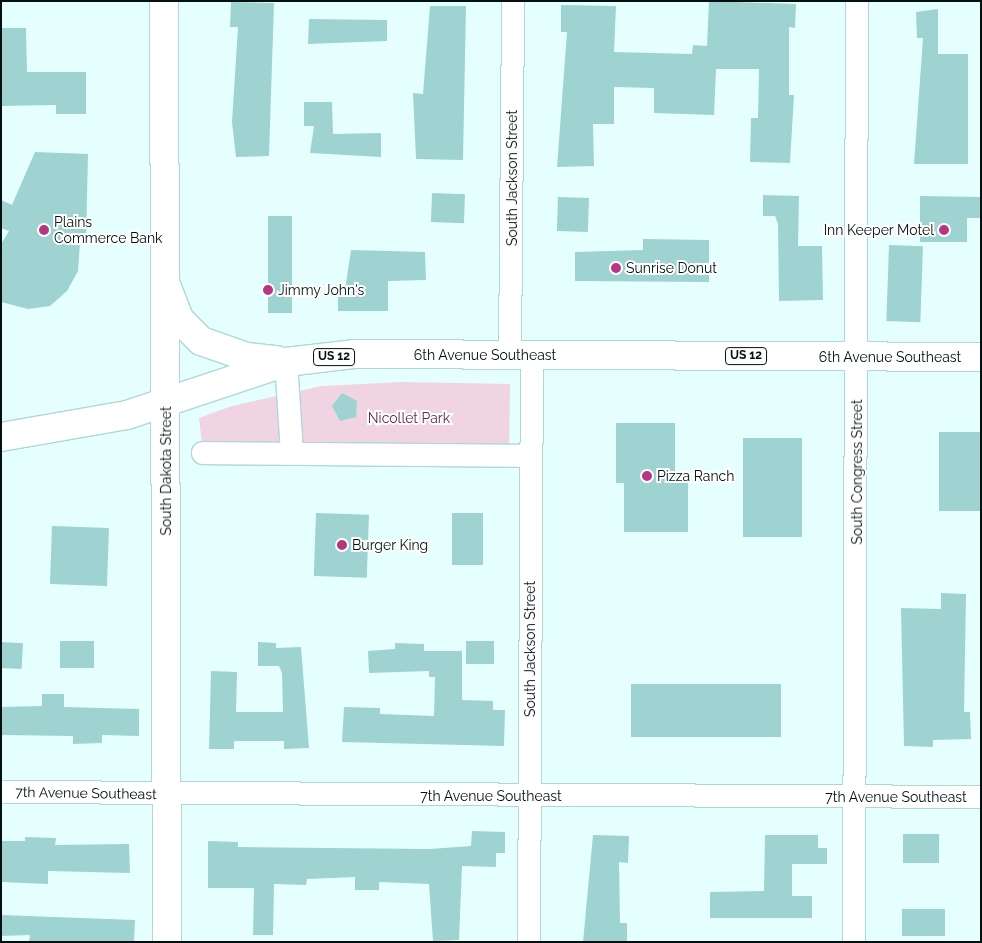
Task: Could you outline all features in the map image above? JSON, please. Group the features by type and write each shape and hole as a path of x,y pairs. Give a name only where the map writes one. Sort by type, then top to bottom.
{"main road":[{"name":"South Dakota Street","path":"164,1 166,942"},
{"path":"165,282 179,319 201,341 247,356 287,362"},
{"name":"6th Avenue Southeast","path":"1,437 80,426 165,403 287,362 354,354 981,357"}],"street":[{"name":"South Jackson Street","path":"513,1 521,355 531,456 529,942"},
{"name":"South Congress Street","path":"854,942 858,356 858,1"},
{"path":"287,362 292,453"},
{"path":"203,453 531,456"},
{"name":"7th Avenue Southeast","path":"1,792 529,797 981,797"}],"green space":[{"name":"Nicollet Park","path":"402,382 510,384 509,456 203,453 199,418 232,406 322,386"}],"building":[{"path":"709,1 796,4 795,28 789,27 789,95 794,95 790,163 750,162 751,118 758,118 759,69 716,69 714,115 654,113 654,88 614,87 614,124 593,124 594,166 557,167 567,32 561,32 561,5 616,6 614,52 692,54 693,45 707,46"},
{"path":"231,2 274,3 269,156 236,157 232,122 238,27 230,27"},
{"path":"430,6 466,6 463,160 416,159 413,93 423,94"},
{"path":"938,9 938,54 968,54 968,164 914,164 923,38 917,38 916,12"},
{"path":"309,19 387,20 387,41 308,44"},
{"path":"1,28 26,28 27,72 86,72 86,114 56,114 56,105 1,106"},
{"path":"304,102 332,102 333,134 381,133 381,157 310,153 314,126 304,126"},
{"path":"35,152 88,154 86,243 80,243 78,271 67,291 50,306 28,309 1,302 1,244 9,231 1,228 1,200 12,205"},
{"path":"432,193 465,194 464,223 431,222"},
{"path":"763,195 799,196 798,246 822,246 823,300 779,301 778,224 775,216 763,216"},
{"name":"Inn Keeper Motel","path":"920,196 981,197 981,218 967,218 967,242 920,242"},
{"path":"558,197 589,198 588,232 557,231"},
{"path":"268,216 292,216 292,313 268,313"},
{"path":"643,239 709,240 709,282 575,281 575,252 643,250"},
{"path":"889,245 923,246 920,322 886,321"},
{"path":"351,250 425,252 426,280 388,281 388,311 338,311 338,290 345,290"},
{"path":"342,393 357,401 356,417 340,421 332,406"},
{"path":"616,423 675,423 675,474 688,474 688,532 624,532 624,483 616,483"},
{"path":"939,432 981,432 981,511 939,511"},
{"path":"743,438 802,438 802,537 743,537"},
{"name":"Burger King","path":"316,513 369,515 367,578 314,576"},
{"path":"452,513 483,513 483,565 452,565"},
{"path":"52,526 109,528 107,586 50,584"},
{"path":"941,593 966,594 964,712 970,712 971,739 933,740 933,747 904,746 901,608 941,609"},
{"path":"60,641 94,641 94,668 60,668"},
{"path":"466,641 494,641 494,664 466,664"},
{"path":"1,642 23,643 22,669 1,668"},
{"path":"258,642 276,643 276,648 301,647 309,748 284,749 284,741 234,741 234,749 209,749 211,671 237,672 236,712 283,712 282,673 279,666 258,666"},
{"path":"395,643 424,644 424,651 462,651 462,700 493,701 493,710 505,710 504,746 342,742 344,707 380,708 380,714 434,716 435,677 429,677 429,671 369,673 368,651 395,649"},
{"path":"631,684 781,684 781,737 631,737"},
{"path":"42,694 64,694 64,707 139,709 139,736 102,735 102,743 73,744 73,736 1,735 1,707 42,706"},
{"path":"472,831 505,832 505,853 496,853 496,867 462,866 459,940 433,941 429,884 379,882 379,890 355,890 355,877 307,879 306,885 274,884 273,935 253,935 254,888 208,888 208,841 238,842 238,847 430,849 471,846"},
{"path":"903,834 939,834 939,863 903,863"},
{"path":"593,835 629,836 628,863 619,862 620,923 627,923 627,942 583,942"},
{"path":"765,835 818,835 818,848 827,848 827,864 792,864 792,896 812,896 812,918 710,918 710,892 764,891"},
{"path":"25,837 56,838 55,845 129,844 130,873 48,871 48,884 1,882 1,841 25,841"},
{"path":"902,909 945,909 945,936 902,936"},
{"path":"1,915 135,920 134,942 29,942 30,935 1,936"}],"place":[{"name":"Plains Commerce Bank","path":"44,230"},
{"name":"Inn Keeper Motel","path":"944,230"},
{"name":"Sunrise Donut","path":"616,268"},
{"name":"Jimmy John's","path":"268,290"},
{"name":"Pizza Ranch","path":"647,476"},
{"name":"Burger King","path":"342,545"}]}
